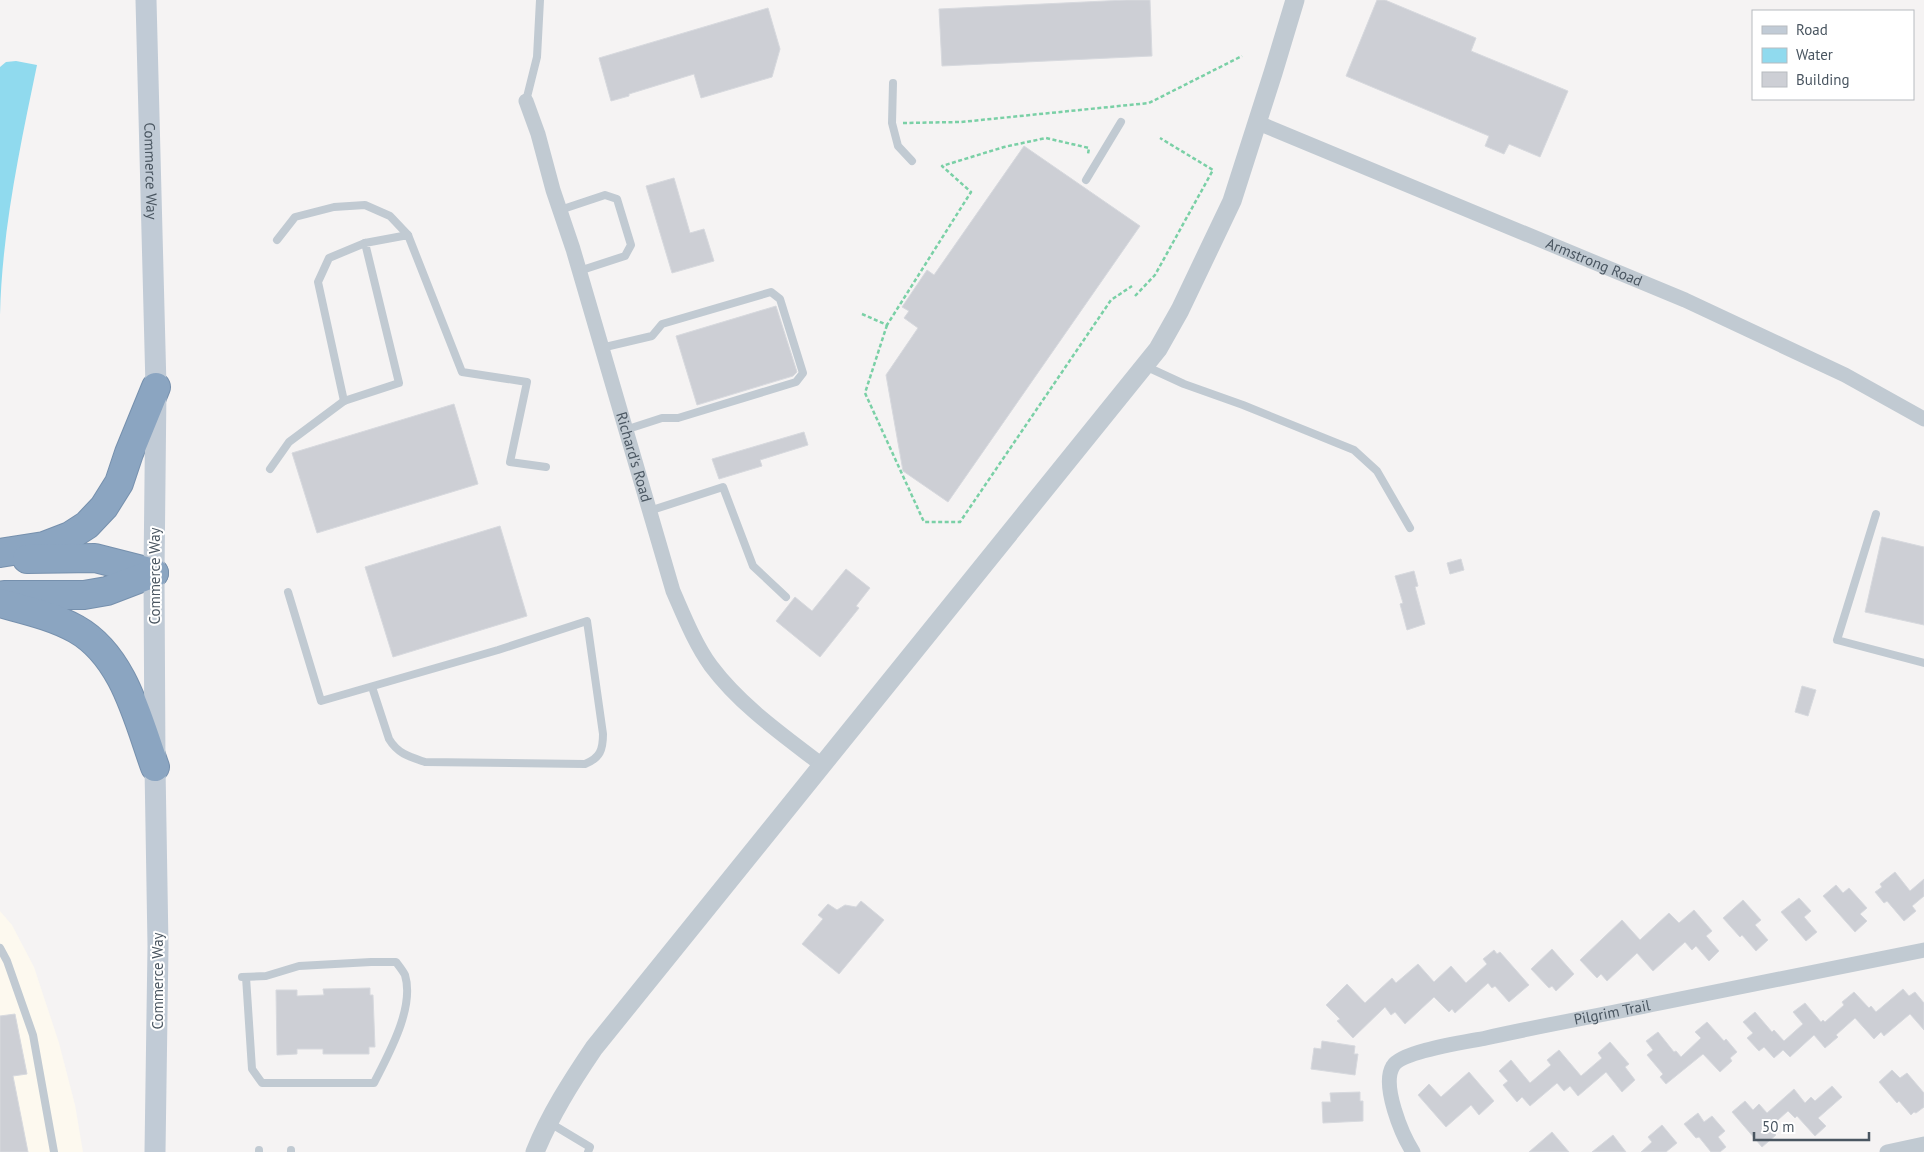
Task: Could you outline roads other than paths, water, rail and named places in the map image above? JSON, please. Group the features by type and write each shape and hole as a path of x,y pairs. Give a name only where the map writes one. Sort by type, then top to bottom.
{"highway":[{"path":"0,555 44,546 70,536 87,526 104,507 119,483 129,453 156,388"},
{"path":"0,555 28,560 95,558 154,573"},
{"path":"0,595 107,592 154,573"},
{"path":"0,603 57,621 77,630 94,643 113,665 128,693 155,767"}],"main road":[{"name":"Commerce Way","path":"146,0 156,388 154,573 158,946 155,1152"}],"street":[{"path":"534,1152 565,1091 594,1048 1158,350 1180,310 1232,201 1256,122 1274,73 1295,0"},
{"name":"Richard's Road","path":"526,101 538,134 673,591 693,636 710,665 732,690 764,719 822,765"},
{"name":"Armstrong Road","path":"1256,122 1685,300 1845,375 1924,419"},
{"name":"Pilgrim Trail","path":"1413,1152 1397,1117 1390,1082 1393,1065 1410,1055 1424,1050 1924,950"},
{"path":"1887,1152 1924,1144"}],"lane":[{"path":"526,101 537,57 540,0"},
{"path":"893,83 892,123 898,146 912,161"},
{"path":"1086,180 1121,122"},
{"path":"560,210 605,195 617,198 631,245 626,256 579,271"},
{"path":"277,240 295,217 334,206 365,205 390,216 408,234 462,372 527,382 510,462 546,467"},
{"path":"344,400 318,282 329,258 365,243 408,234"},
{"path":"270,469 290,442 344,400 399,383 365,243"},
{"path":"601,348 652,336 662,324 771,292 780,299 803,374 796,382 678,418 662,418 625,430"},
{"path":"1144,366 1184,384 1243,405 1354,450 1377,471 1410,528"},
{"path":"649,511 723,487 753,566 786,598"},
{"path":"1876,514 1837,640 1924,663"},
{"path":"288,592 321,701 498,650 587,621 603,734 603,746 599,756 586,764 425,762 405,756 393,745 389,739 372,687"},
{"path":"0,948 7,961 33,1035 54,1152"},
{"path":"396,962 404,975 407,995 398,1034 374,1083 262,1083 252,1070 244,977 266,976 299,966 396,962"},
{"path":"548,1122 590,1147 588,1152"}],"water":[{"path":"16,61 37,65 18,158 8,220 1,283 0,315 0,67 6,62"}]}
